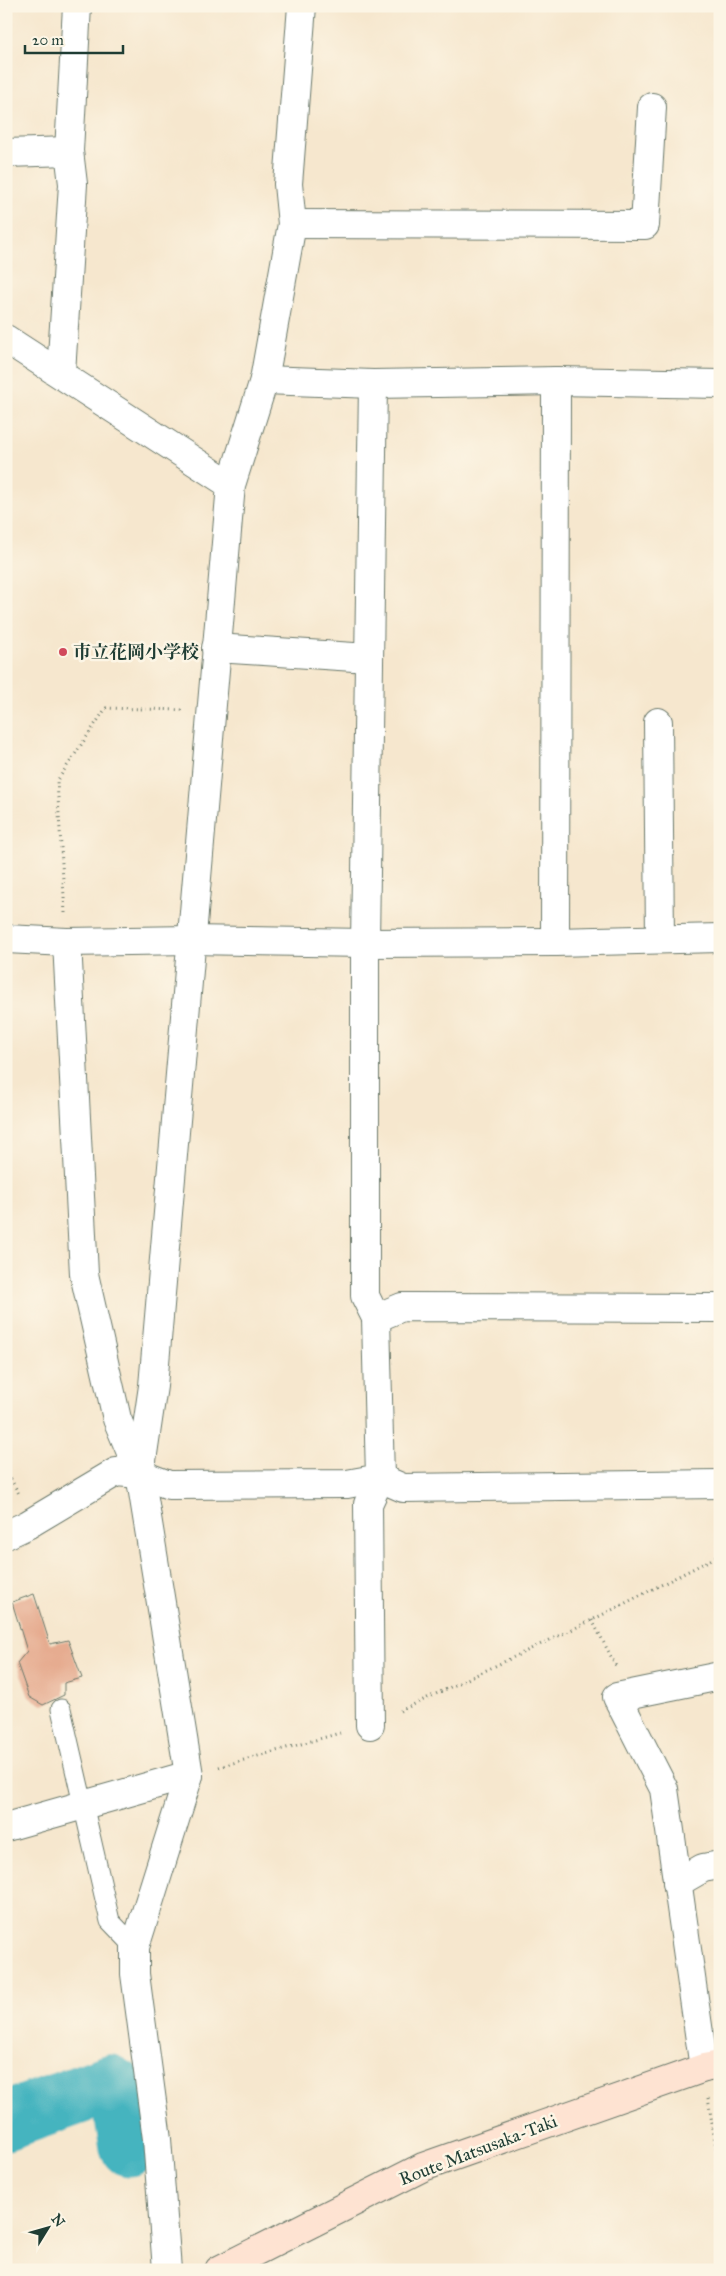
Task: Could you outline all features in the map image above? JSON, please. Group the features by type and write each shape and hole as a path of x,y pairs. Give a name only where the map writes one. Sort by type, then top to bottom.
{"main road":[{"name":"Route Matsusaka-Taki","path":"219,2270 423,2166 712,2067"}],"street":[{"path":"61,373 73,184 69,151 77,6"},
{"path":"140,1474 153,1386 210,710 231,485 264,380 292,224 288,184 302,6"},
{"path":"292,224 645,225 652,107"},
{"path":"6,153 69,151"},
{"path":"6,339 231,485"},
{"path":"264,380 373,384 556,382 720,384"},
{"path":"555,942 556,382"},
{"path":"370,1725 368,1504 380,1478 376,1318 365,1296 365,943 373,384"},
{"path":"216,648 369,658"},
{"path":"658,722 660,939"},
{"path":"6,939 67,942 191,940 365,943 555,942 720,938"},
{"path":"67,942 84,1274 117,1419 140,1474 189,1775 135,1947 135,1974 157,2139 167,2270"},
{"path":"376,1318 402,1307 720,1308"},
{"path":"6,1535 28,1525 116,1472 140,1474 169,1485 347,1484 380,1478 403,1488 720,1484"},
{"path":"712,2067 677,1883 664,1788 616,1697 720,1676"},
{"path":"6,1827 189,1775"},
{"path":"677,1883 703,1868 720,1866"}],"lane":[{"path":"61,1709 110,1921 135,1947"}],"path":[{"path":"67,942 57,781 106,708 210,710"},
{"path":"189,1775 370,1725 592,1620 720,1556"},
{"path":"592,1620 630,1694"},
{"path":"712,2067 720,2173"}],"building":[{"path":"34,1594 50,1644 68,1640 82,1678 64,1683 64,1695 43,1705 29,1697 17,1663 27,1651 12,1602"}],"waterway":[{"path":"6,2121 109,2084 119,2090 129,2147"}],"place":[{"name":"市立花岡小学校","path":"63,652"}]}
